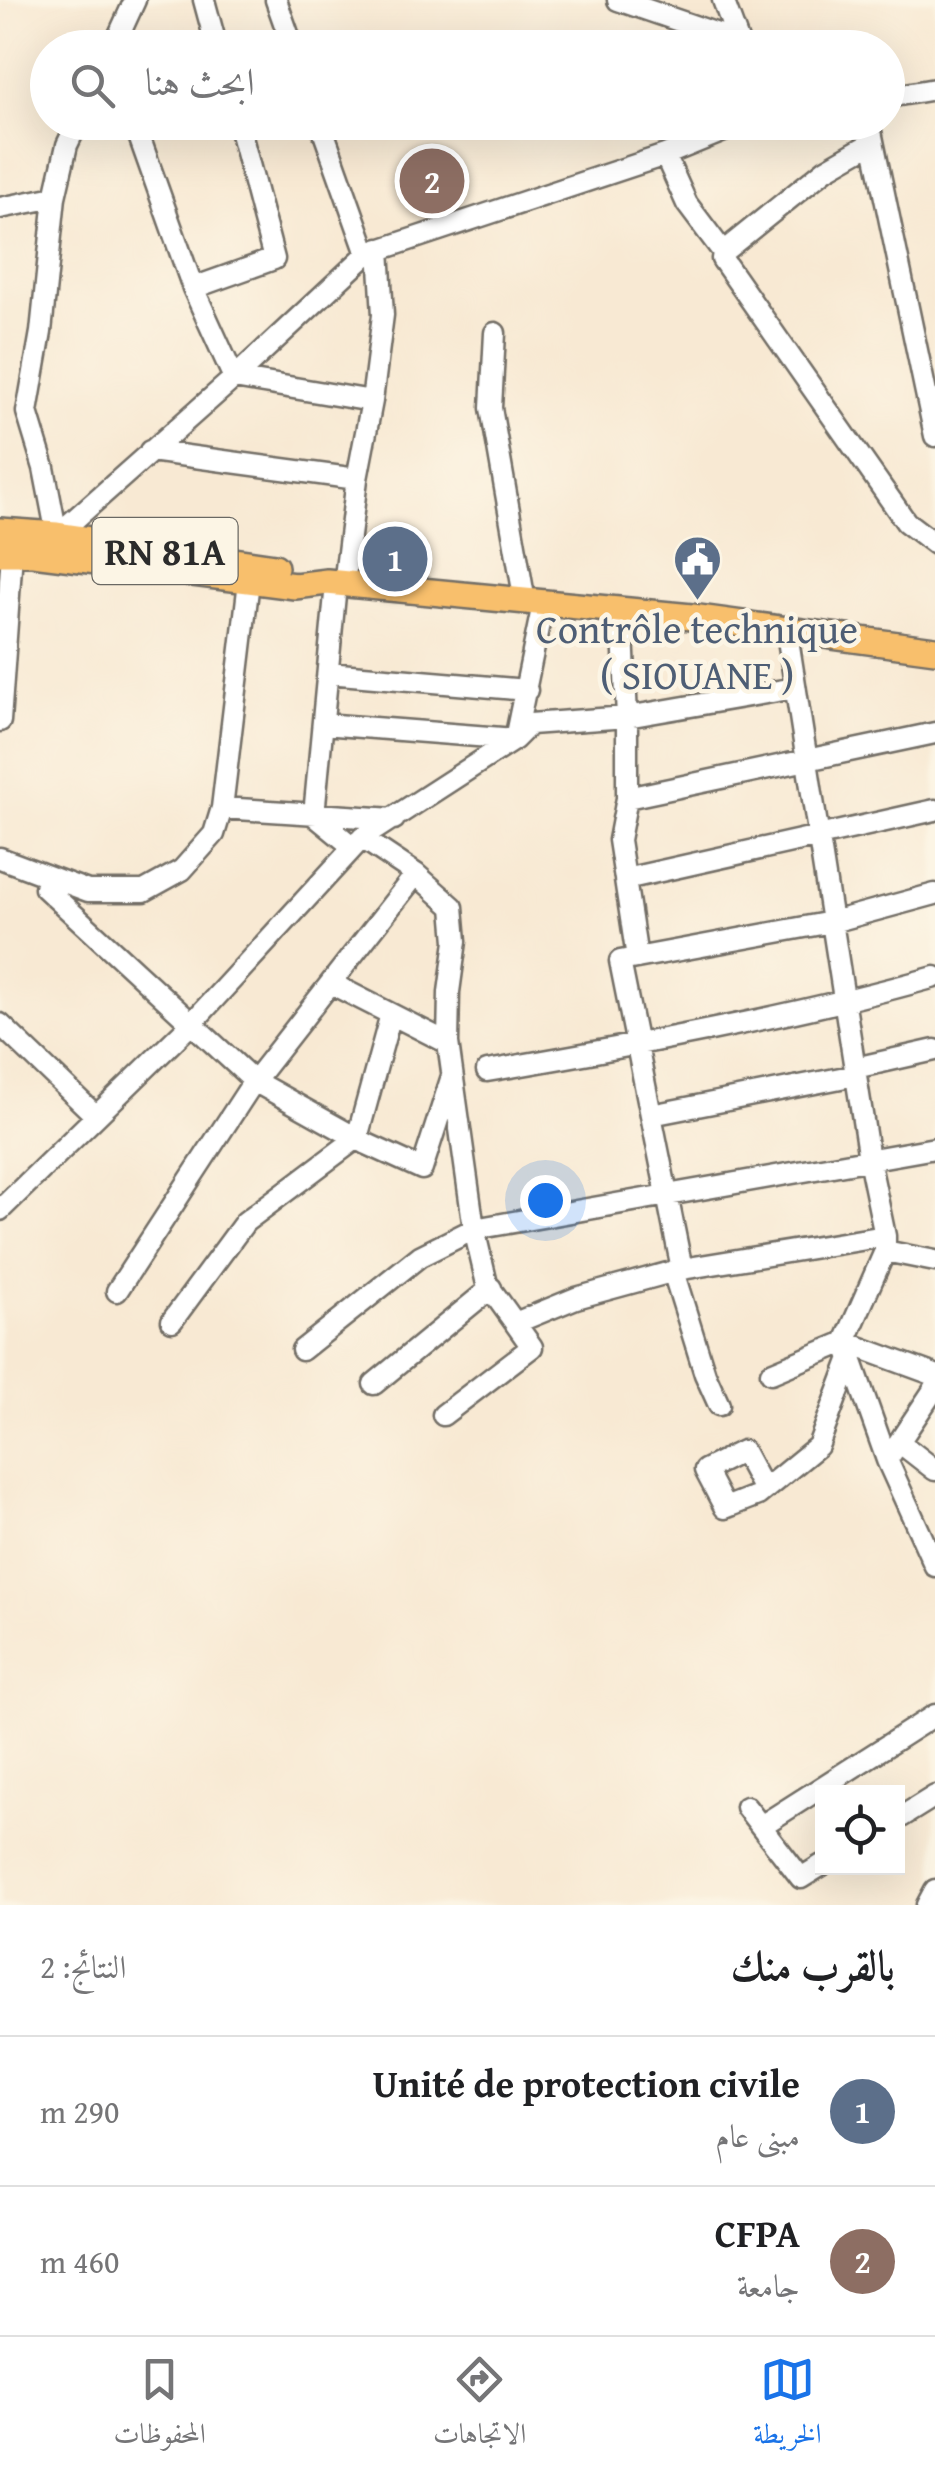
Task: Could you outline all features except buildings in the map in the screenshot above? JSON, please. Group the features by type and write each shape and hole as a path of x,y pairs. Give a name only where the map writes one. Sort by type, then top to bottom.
{"main road":[{"name":"RN 81A","path":"6,542 57,535 307,571 336,584"},
{"name":"RN 81A","path":"6,542 295,586 336,584 622,611 935,650"}],"street":[{"path":"204,0 212,30"},
{"path":"276,0 287,30"},
{"path":"618,0 700,30"},
{"path":"722,0 734,30"},
{"path":"119,30 129,1"},
{"path":"905,94 935,88"},
{"path":"57,535 28,412 42,332 55,197 69,140"},
{"path":"140,140 193,288 234,378"},
{"path":"193,288 274,259 243,140"},
{"path":"314,814 336,584 372,401 383,315 373,251 327,140"},
{"path":"57,535 373,251 702,140"},
{"path":"861,140 723,252 722,259 906,522 935,544"},
{"path":"873,140 935,436"},
{"path":"665,155 687,204 723,252"},
{"path":"0,208 55,197"},
{"path":"495,333 491,408 534,603 528,690 515,739"},
{"path":"234,378 372,401"},
{"path":"150,451 357,479"},
{"path":"0,721 6,542"},
{"path":"0,858 88,891 144,892 182,870 214,834 222,808 249,580"},
{"path":"622,611 627,798 619,840 637,958"},
{"path":"764,1490 818,1446 885,1244 787,632"},
{"path":"328,673 528,690"},
{"path":"0,1210 192,1023 358,843 515,739 530,724 627,717 795,688"},
{"path":"323,724 515,739"},
{"path":"627,798 935,733"},
{"path":"222,808 396,819"},
{"path":"625,878 934,813"},
{"path":"314,814 416,874 453,908 456,941 448,1043 474,1229 487,1284 532,1347 443,1415"},
{"path":"117,1292 254,1080 416,874"},
{"path":"47,878 44,888 254,1080 357,1138 422,1169 454,1068"},
{"path":"719,1405 705,1374 678,1270 667,1194 620,961 832,922 935,894"},
{"path":"487,1071 637,1045 844,1002 935,978"},
{"path":"332,984 448,1043"},
{"path":"172,1321 245,1222 357,1138 391,1014"},
{"path":"0,1024 94,1116"},
{"path":"652,1115 856,1072 935,1050"},
{"path":"302,1350 420,1256 474,1229 935,1148"},
{"path":"514,1323 576,1298 678,1270 885,1244 935,1261"},
{"path":"374,1384 491,1288"},
{"path":"848,1350 893,1451 935,1566"},
{"path":"771,1373 848,1350 935,1375"},
{"path":"893,1451 935,1388"},
{"path":"893,1451 935,1470"},
{"path":"761,1826 935,1716"},
{"path":"905,1815 935,1796"},
{"path":"746,1807 802,1878 815,1870"},
{"path":"928,1905 935,1890"}],"place":[{"name":"CFPA","path":"432,181"},
{"name":"Unité de protection civile","path":"395,559"},
{"name":"Contrôle technique ( SIOUANE )","path":"697,602"}]}
